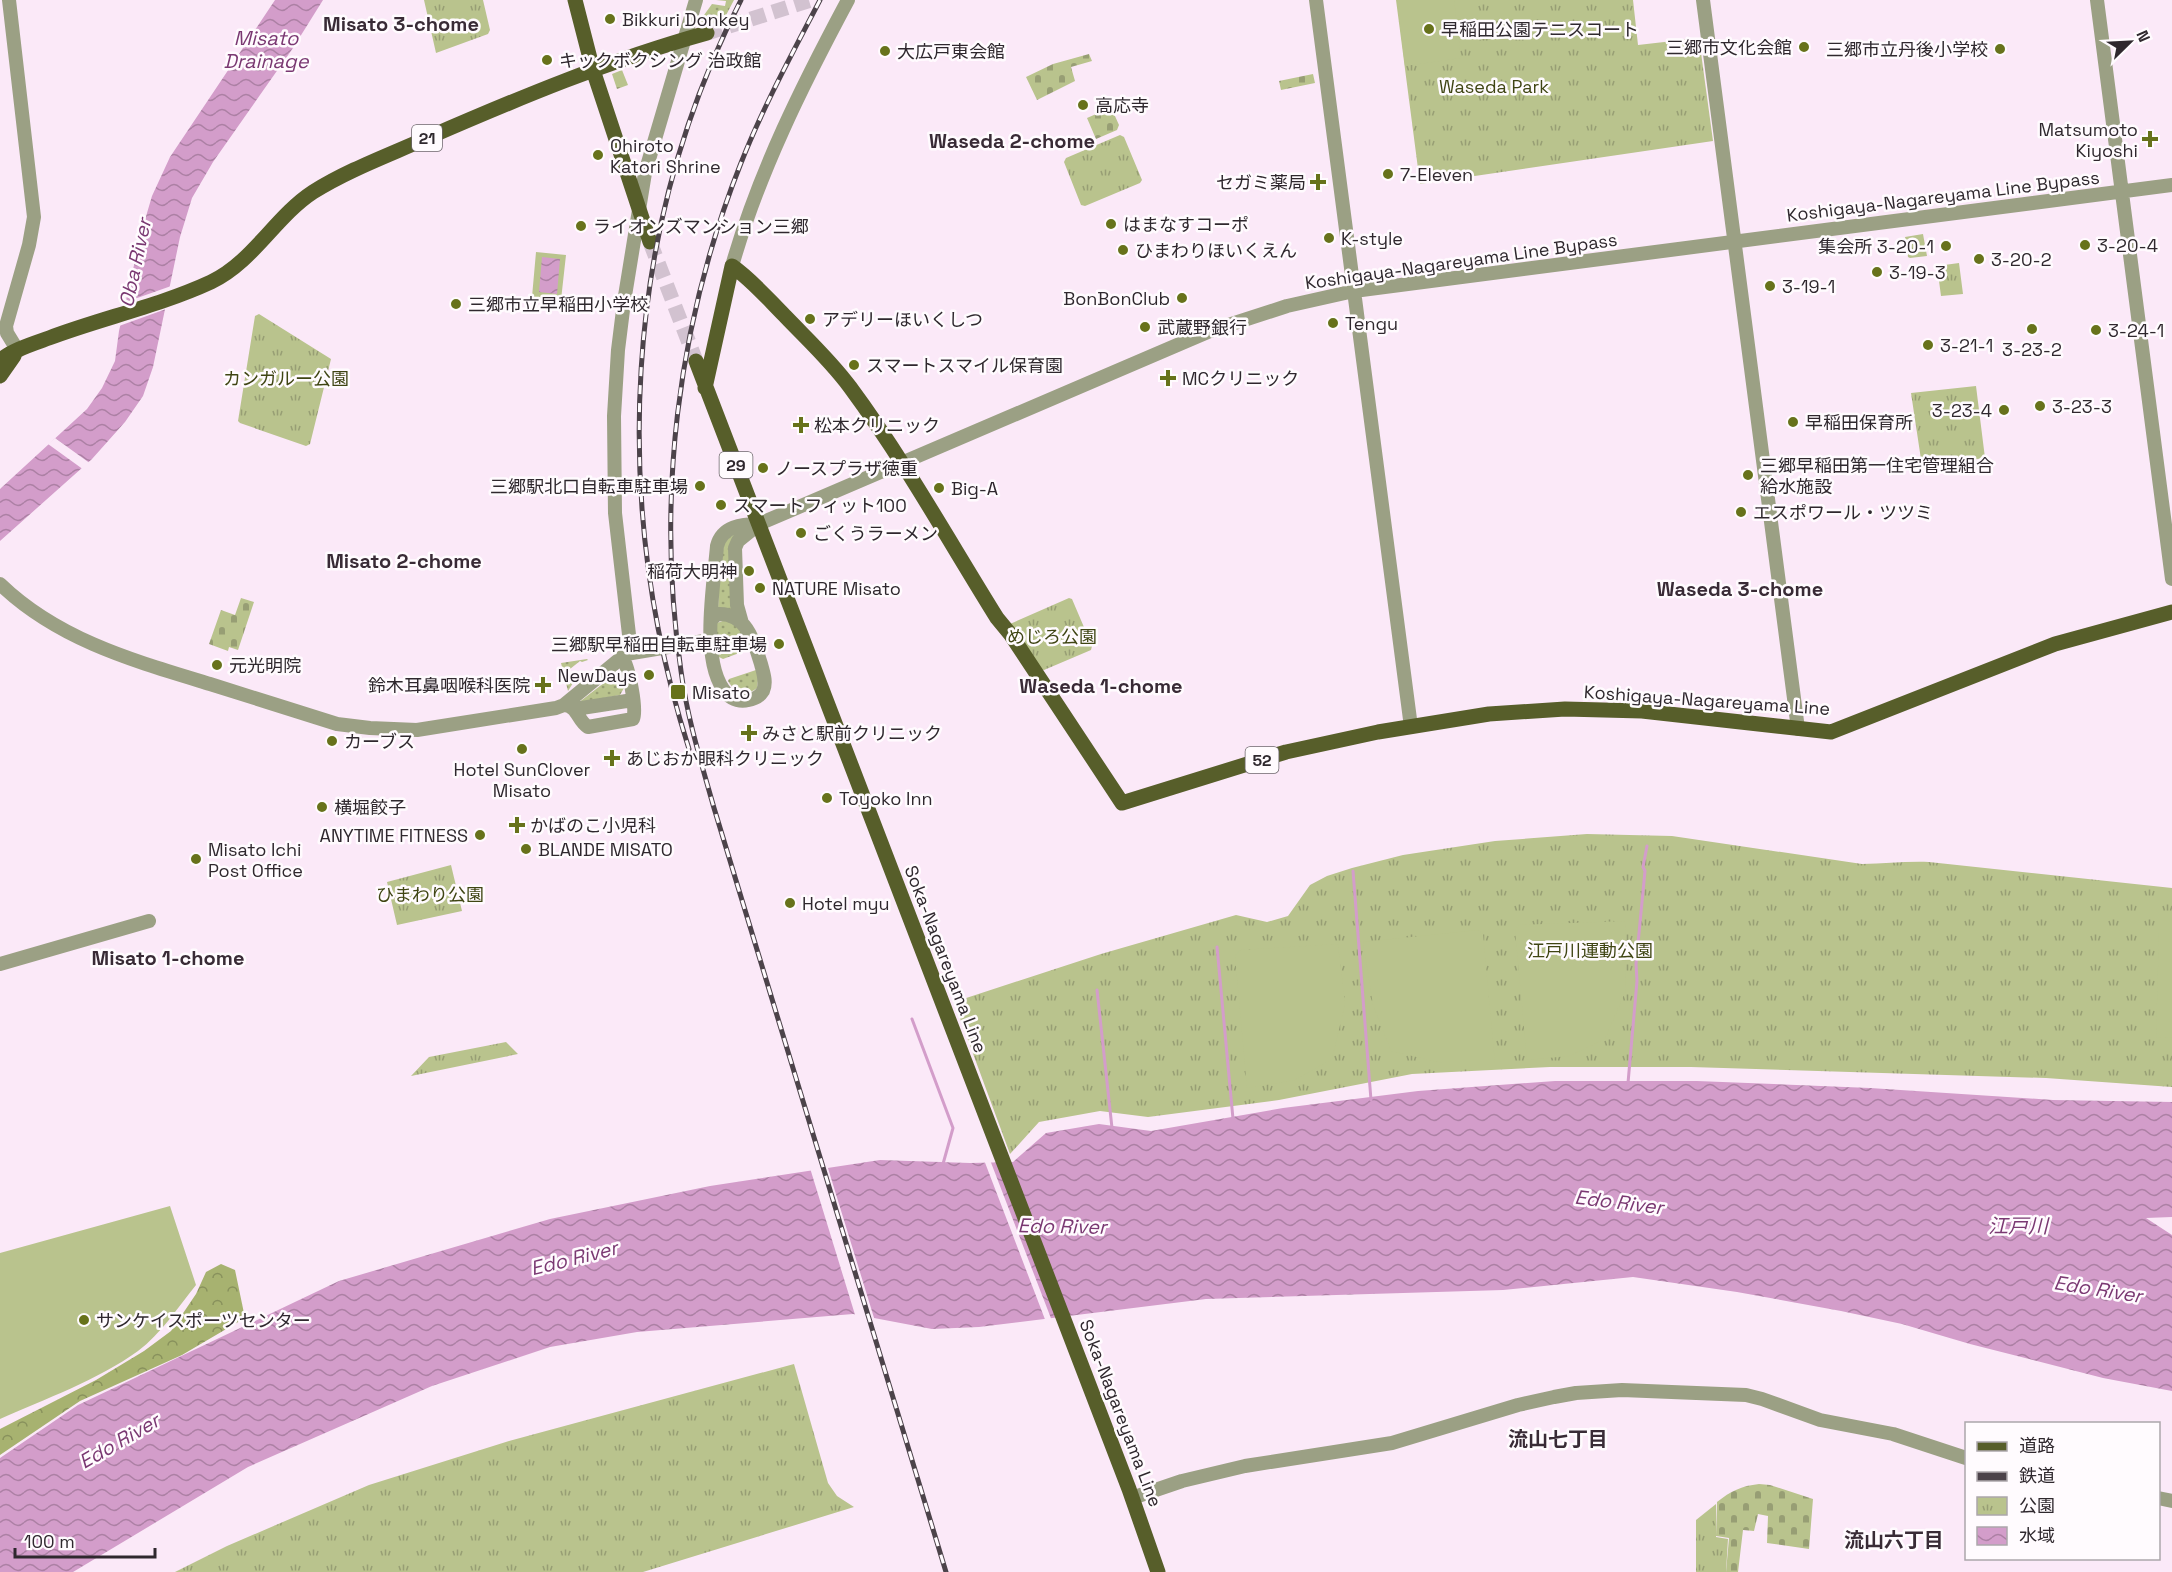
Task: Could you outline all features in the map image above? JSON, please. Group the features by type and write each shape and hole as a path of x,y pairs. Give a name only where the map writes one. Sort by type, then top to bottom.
{"main road":[{"path":"575,0 593,70 650,242"},
{"name":"21","path":"0,361 50,338 177,296 212,281 231,269 298,203 325,185 489,110 593,70 707,33"},
{"path":"705,388 732,266"},
{"name":"Koshigaya-Nagareyama Line","path":"732,266 742,273 828,360 850,387 998,618 1122,803 1286,752 1337,740 1489,714 1604,709 1690,716 1825,732 1838,729 2055,644 2172,612"},
{"path":"0,376 18,351"},
{"name":"Soka-Nagareyama Line","path":"696,361 1131,1494 1158,1572"}],"street":[{"path":"9,0 34,217 29,245 6,326 7,333 18,351"},
{"path":"569,707 588,727 633,719 635,714 627,668 615,513 614,416 624,302 645,173 696,0"},
{"path":"732,266 745,219 762,176 794,103 848,0"},
{"path":"1316,0 1411,727"},
{"path":"1703,0 1798,729"},
{"path":"2097,0 2172,579"},
{"name":"Koshigaya-Nagareyama Line Bypass","path":"759,524 1210,331 1287,306 1354,291 2172,185"},
{"path":"711,620 714,615 720,613 731,615 742,623 752,636 765,680 763,692 759,697 743,701 729,696 720,683 710,640 711,620 719,537 741,524 759,524"},
{"path":"742,623 737,605 735,548 738,541 759,524"},
{"path":"0,584 40,617 93,646 337,724 417,730 569,707 633,700"},
{"path":"569,707 627,655 710,640"},
{"path":"0,964 149,921"},
{"path":"1131,1494 1228,1470 1301,1456 1392,1443 1518,1405 1576,1393 1604,1390 1746,1395 1820,1419 1893,1434 1965,1458"}],"green space":[{"path":"424,0 483,0 490,30 488,34 436,53"},
{"path":"716,0 734,0 723,21 711,26 699,22 712,4 725,6 726,1"},
{"name":"Waseda Park","path":"1396,0 1633,0 1638,45 1699,38 1713,141 1420,184"},
{"name":"早稲田公園テニスコート","path":"1397,0 1454,0 1461,58 1405,66"},
{"path":"1089,54 1092,61 1071,67 1075,81 1037,100 1026,77 1053,64"},
{"path":"622,70 628,85 617,89 612,74"},
{"path":"1313,74 1315,83 1281,90 1279,81"},
{"path":"1106,96 1119,125 1117,130 1096,139 1087,118 1103,111 1098,100"},
{"path":"1120,135 1124,137 1142,180 1140,183 1085,206 1081,205 1064,162 1066,158"},
{"path":"1923,234 1927,256 1908,257 1905,237"},
{"path":"536,252 566,255 561,300 532,297"},
{"path":"1959,263 1963,294 1941,296 1937,266"},
{"name":"カンガルー公園","path":"259,314 331,359 310,444 306,446 238,421 255,316"},
{"path":"1976,386 1985,458 1922,466 1911,393"},
{"path":"737,532 731,574 720,579 724,541"},
{"path":"730,577 732,610 718,609 719,582"},
{"path":"241,598 254,602 238,650 229,647 228,651 209,644 221,610 235,615"},
{"name":"めじろ公園","path":"1069,598 1072,599 1092,646 1091,650 1044,670 1039,669 1010,624"},
{"path":"728,619 742,630 750,649 723,659 719,657 716,646 717,623"},
{"path":"587,659 580,661 565,673 573,683 568,691 561,663"},
{"path":"756,670 759,673 757,688 753,691 745,693 737,691 728,681 729,679"},
{"path":"618,672 621,674 624,688 620,695 578,703"},
{"name":"江戸川運動公園","path":"1587,834 1672,836 1862,864 1929,862 2172,888 2172,1087 2046,1078 1691,1067 1550,1067 1412,1074 1279,1100 1148,1117 1100,1111 1039,1122 1010,1154 954,1002 1101,954 1236,915 1267,922 1288,916 1310,885 1327,876 1352,868 1403,855 1495,841"},
{"name":"ひまわり公園","path":"451,865 462,911 397,925 387,882"},
{"path":"1625,921 1626,990 1605,1039 1569,1056 1527,1060 1515,930 1519,925"},
{"path":"1478,930 1483,934 1495,1063 1442,1063 1391,1051 1373,1005 1363,942"},
{"path":"2159,933 2172,933 2172,1038 2156,1037"},
{"path":"1338,944 1345,1004 1332,1059 1295,1080 1247,1088 1235,955 1241,950"},
{"path":"506,1042 518,1054 411,1076 429,1057"},
{"name":"サンケイスポーツセンター","path":"170,1206 196,1285 169,1320 138,1351 106,1371 0,1419 0,1253"},
{"path":"221,1264 235,1270 245,1318 182,1355 80,1401 0,1455 0,1429 96,1380 144,1351 171,1331 196,1294 206,1272"},
{"path":"794,1364 828,1483 837,1496 854,1507 643,1572 175,1572 227,1546 369,1485 509,1441"},
{"path":"1759,1484 1770,1485 1813,1499 1809,1549 1767,1543 1768,1516 1758,1514 1754,1531 1743,1530 1738,1572 1726,1572 1729,1538 1716,1536 1717,1502 1736,1490"},
{"path":"1716,1504 1716,1537 1728,1539 1726,1572 1696,1572 1696,1520"}],"water":[{"name":"Misato Drainage","path":"275,0 323,0 293,48 213,162 192,198 180,237 153,367 143,396 125,422 92,459 0,541 0,489 87,409 102,388 115,361 119,331 152,196 170,157"},
{"path":"542,257 560,259 557,294 539,292"},
{"name":"江戸川","path":"1555,1081 1697,1081 1870,1088 2053,1100 2172,1102 2172,1217 2146,1218 2172,1235 2172,1391 2103,1378 1902,1324 1841,1311 1737,1292 1633,1277 1503,1290 1206,1299 979,1327 932,1329 853,1314 637,1332 550,1347 432,1386 248,1467 73,1572 0,1572 0,1458 78,1405 339,1281 550,1219 710,1186 880,1160 1013,1162 1046,1133 1099,1124 1151,1131 1283,1108 1418,1091"}],"pier":[{"path":"174,285 169,308 119,326 123,303"},
{"path":"55,438 91,464 84,470 48,444"},
{"path":"984,1160 990,1160 1052,1321 1046,1322"},
{"path":"827,1165 875,1321 856,1318 810,1168"}],"waterway":[{"path":"1628,1083 1645,871 1643,867 1647,846"},
{"path":"1353,871 1371,1100"},
{"path":"1217,947 1233,1119"},
{"path":"1097,990 1112,1128"},
{"path":"912,1019 953,1128 943,1164"}],"tunnel":[{"path":"707,33 811,0"},
{"path":"650,242 696,361"}],"railway":[{"path":"689,749 664,656 647,561 640,465 641,369 652,274 672,180 701,88 741,0"},
{"path":"820,0 778,81 741,163 719,224 701,286 687,349 672,478 671,542 674,607 684,688 704,774 946,1572"}],"place":[{"name":"Bikkuri Donkey","path":"610,19"},
{"name":"早稲田公園テニスコート","path":"1429,29"},
{"name":"三郷市文化会館","path":"1804,47"},
{"name":"三郷市立丹後小学校","path":"2000,49"},
{"name":"大広戸東会館","path":"885,51"},
{"name":"キックボクシング 治政館","path":"547,60"},
{"name":"高応寺","path":"1083,105"},
{"name":"Matsumoto Kiyoshi","path":"2150,139"},
{"name":"Ohiroto Katori Shrine","path":"598,155"},
{"name":"7-Eleven","path":"1388,174"},
{"name":"セガミ薬局","path":"1318,182"},
{"name":"はまなすコーポ","path":"1111,224"},
{"name":"ライオンズマンション三郷","path":"581,226"},
{"name":"K-style","path":"1329,238"},
{"name":"3-20-4","path":"2085,245"},
{"name":"集会所 3-20-1","path":"1946,246"},
{"name":"ひまわりほいくえん","path":"1123,250"},
{"name":"3-20-2","path":"1979,259"},
{"name":"3-19-3","path":"1877,272"},
{"name":"3-19-1","path":"1770,286"},
{"name":"BonBonClub","path":"1182,298"},
{"name":"三郷市立早稲田小学校","path":"456,304"},
{"name":"アデリーほいくしつ","path":"810,319"},
{"name":"Tengu","path":"1333,323"},
{"name":"武蔵野銀行","path":"1145,327"},
{"name":"3-23-2","path":"2032,329"},
{"name":"3-24-1","path":"2096,330"},
{"name":"3-21-1","path":"1928,345"},
{"name":"スマートスマイル保育園","path":"854,365"},
{"name":"MCクリニック","path":"1168,378"},
{"name":"3-23-3","path":"2040,406"},
{"name":"3-23-4","path":"2004,410"},
{"name":"早稲田保育所","path":"1793,422"},
{"name":"松本クリニック","path":"801,425"},
{"name":"ノースプラザ徳重","path":"763,468"},
{"name":"三郷早稲田第一住宅管理組合 給水施設","path":"1748,475"},
{"name":"三郷駅北口自転車駐車場","path":"700,486"},
{"name":"Big-A","path":"939,488"},
{"name":"スマートフィット100","path":"721,505"},
{"name":"エスポワール・ツツミ","path":"1741,512"},
{"name":"ごくうラーメン","path":"801,533"},
{"name":"稲荷大明神","path":"749,571"},
{"name":"NATURE Misato","path":"760,588"},
{"name":"三郷駅早稲田自転車駐車場","path":"779,644"},
{"name":"元光明院","path":"217,665"},
{"name":"NewDays","path":"649,675"},
{"name":"鈴木耳鼻咽喉科医院","path":"543,685"},
{"name":"Misato","path":"678,692"},
{"name":"みさと駅前クリニック","path":"749,733"},
{"name":"カーブス","path":"332,741"},
{"name":"Hotel SunClover Misato","path":"522,749"},
{"name":"あじおか眼科クリニック","path":"612,758"},
{"name":"Toyoko Inn","path":"827,798"},
{"name":"横堀餃子","path":"322,807"},
{"name":"かばのこ小児科","path":"517,825"},
{"name":"ANYTIME FITNESS","path":"480,835"},
{"name":"BLANDE MISATO","path":"526,849"},
{"name":"Misato Ichi Post Office","path":"196,859"},
{"name":"Hotel myu","path":"790,903"},
{"name":"サンケイスポーツセンター","path":"84,1320"}],"district":[{"name":"Misato 3-chome","path":"401,24"},
{"name":"Waseda 2-chome","path":"1012,141"},
{"name":"Misato 2-chome","path":"404,561"},
{"name":"Waseda 3-chome","path":"1740,589"},
{"name":"Waseda 1-chome","path":"1101,686"},
{"name":"Misato 1-chome","path":"168,958"},
{"name":"流山七丁目","path":"1558,1439"},
{"name":"流山六丁目","path":"1894,1540"}],"water label":[{"name":"Oba River","path":"135,263"},
{"name":"Edo River","path":"1619,1202"},
{"name":"Edo River","path":"1062,1226"},
{"name":"Edo River","path":"574,1258"},
{"name":"Edo River","path":"2098,1289"},
{"name":"Edo River","path":"119,1441"}]}
